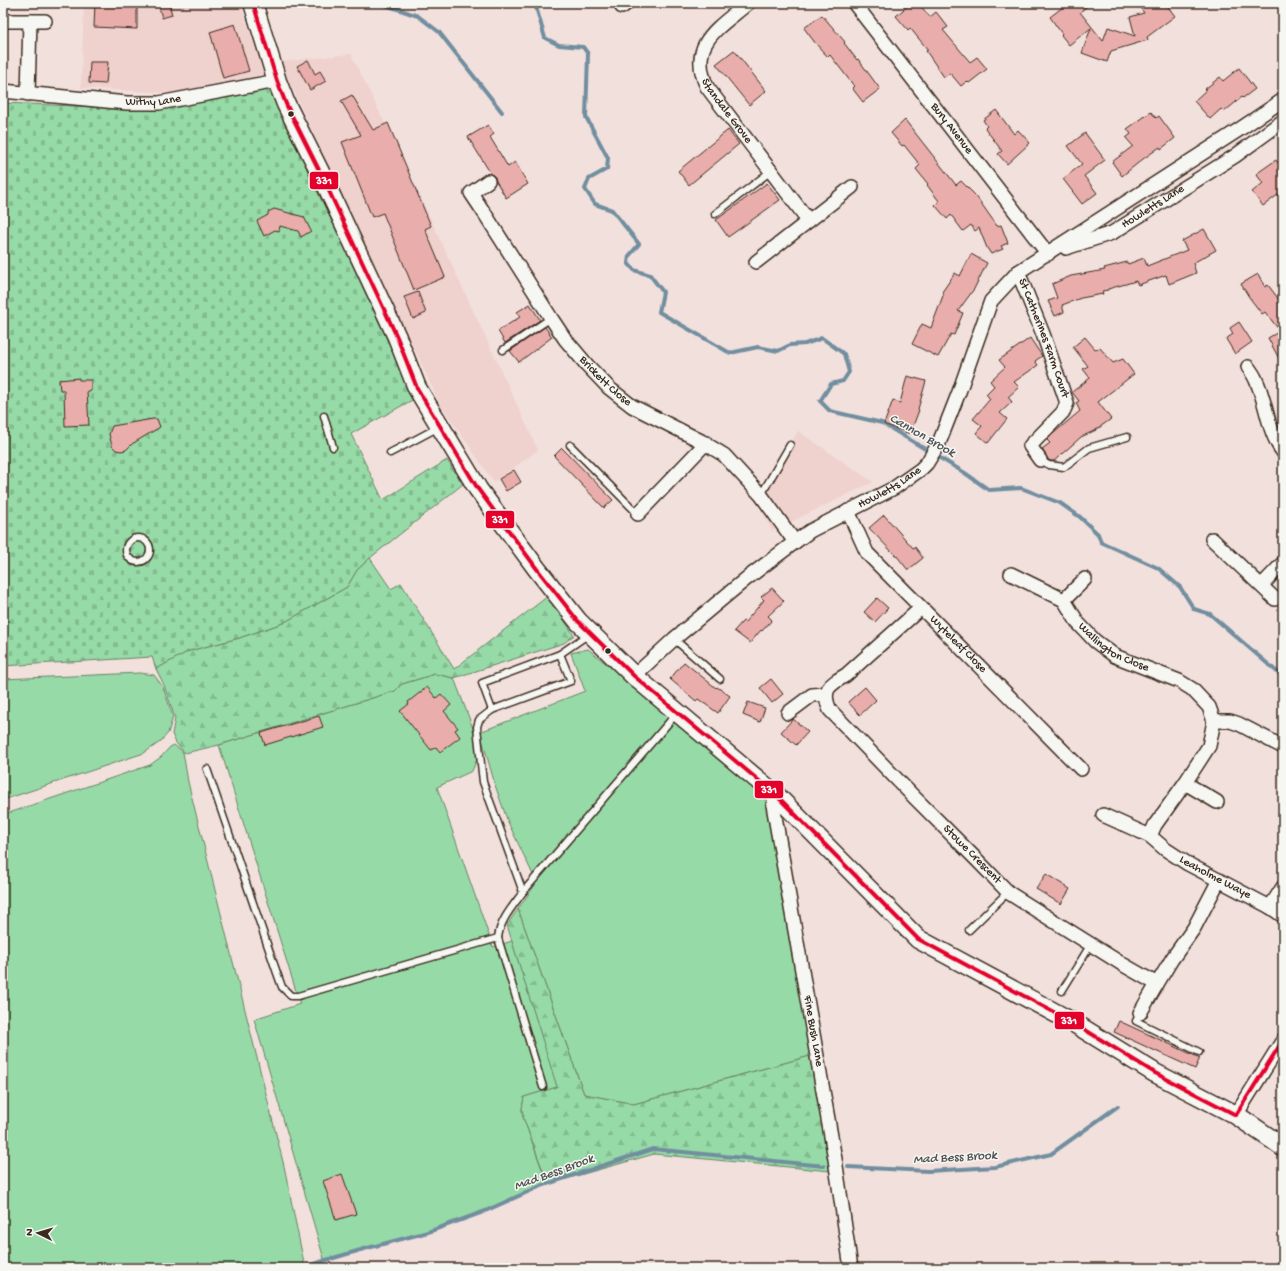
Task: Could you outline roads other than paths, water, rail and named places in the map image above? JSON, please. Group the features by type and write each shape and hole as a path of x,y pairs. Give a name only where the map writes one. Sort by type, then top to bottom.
{"street":[{"path":"253,3 277,81 286,104 322,176 393,330 417,388 478,489 537,569 578,621 634,676 776,795 918,939 1074,1023 1155,1073 1236,1115 1283,1147"},
{"name":"Bury Avenue","path":"854,3 1048,254"},
{"name":"Standale Grove","path":"741,5 708,38 701,60 701,75 707,87 808,220"},
{"path":"3,20 45,21"},
{"path":"28,94 30,21"},
{"name":"Withy Lane","path":"3,91 127,103 159,103 277,81"},
{"name":"Howletts Lane","path":"634,676 674,639 746,579 810,531 894,488 920,469 928,461 937,446 959,392 991,301 1018,272 1048,254 1283,100"},
{"name":"Howletts Lane","path":"1048,254 1112,233 1235,156 1283,122"},
{"path":"1240,129 1251,145"},
{"name":"Brickett Close","path":"488,181 470,193 565,339 587,365 609,388 632,406 706,443 724,455 760,495 795,542"},
{"path":"756,262 852,187"},
{"name":"St Catherines Farm Court","path":"1018,272 1043,334 1067,403 1063,412 1030,446 1040,460"},
{"path":"1248,366 1256,379 1271,429 1279,447 1283,452"},
{"path":"638,514 706,443"},
{"name":"Wyteleaf Close","path":"848,511 867,553 1081,769"},
{"path":"1212,539 1275,599"},
{"path":"1262,585 1283,563"},
{"path":"1011,574 1064,600 1085,579"},
{"name":"Wallington Close","path":"1064,600 1078,623 1095,641 1115,656 1179,681 1192,689 1209,707 1214,722"},
{"path":"788,713 812,695 826,694 832,684 846,675 921,608"},
{"name":"Stowe Crescent","path":"826,694 826,701 830,710 1008,892 1122,964 1157,984"},
{"path":"1150,836 1155,825 1209,746 1214,722 1230,721 1239,724 1283,747"},
{"path":"1185,783 1217,802"},
{"name":"Fine Bush Lane","path":"776,795 773,805 835,1159 851,1268"},
{"name":"Leaholme Waye","path":"1103,815 1150,836 1165,849 1188,864 1270,907 1283,916"},
{"path":"1140,1013 1172,959 1194,928 1219,880"},
{"path":"1270,907 1283,887"},
{"path":"1236,1115 1283,1040"}],"lane":[{"path":"715,214 771,171"},
{"path":"503,350 551,318"},
{"path":"324,416 333,447"},
{"path":"390,453 441,426"},
{"path":"1040,460 1049,465 1064,467 1089,448 1127,437"},
{"path":"570,445 638,514"},
{"path":"760,495 790,445"},
{"path":"134,538 142,538 146,540 150,547 149,555 140,563 132,562 126,556 125,547 127,543 134,538"},
{"path":"492,710 482,684 560,654 590,633"},
{"path":"674,639 720,679"},
{"path":"523,892 483,782 477,727 479,720 492,710 571,681 560,654"},
{"path":"543,1087 498,938 498,931 507,914 523,892 678,712"},
{"path":"207,769 277,973 283,989 291,996 298,996 498,938"},
{"path":"969,930 1008,892"},
{"path":"1062,991 1091,944"},
{"path":"1140,1013 1136,1021 1199,1052"}],"waterway":[{"path":"380,3 418,16 439,32 502,112"},
{"name":"Cannon Brook","path":"538,3 536,7 545,38 559,45 583,47 588,54 586,117 608,158 607,169 589,179 585,189 595,204 612,210 639,244 629,256 628,263 634,270 650,275 663,292 659,312 730,353 758,347 778,351 790,345 805,344 822,338 844,354 849,372 843,381 831,384 820,401 830,411 882,423 965,473 989,490 1021,488 1060,503 1080,517 1098,534 1101,542 1158,568 1180,587 1194,609 1210,614 1283,677"},
{"name":"Mad Bess Brook","path":"848,1167 928,1171 995,1167 1051,1154 1118,1106"},
{"name":"Mad Bess Brook","path":"300,1268 428,1232 483,1212 541,1186 653,1149 824,1166"}]}
